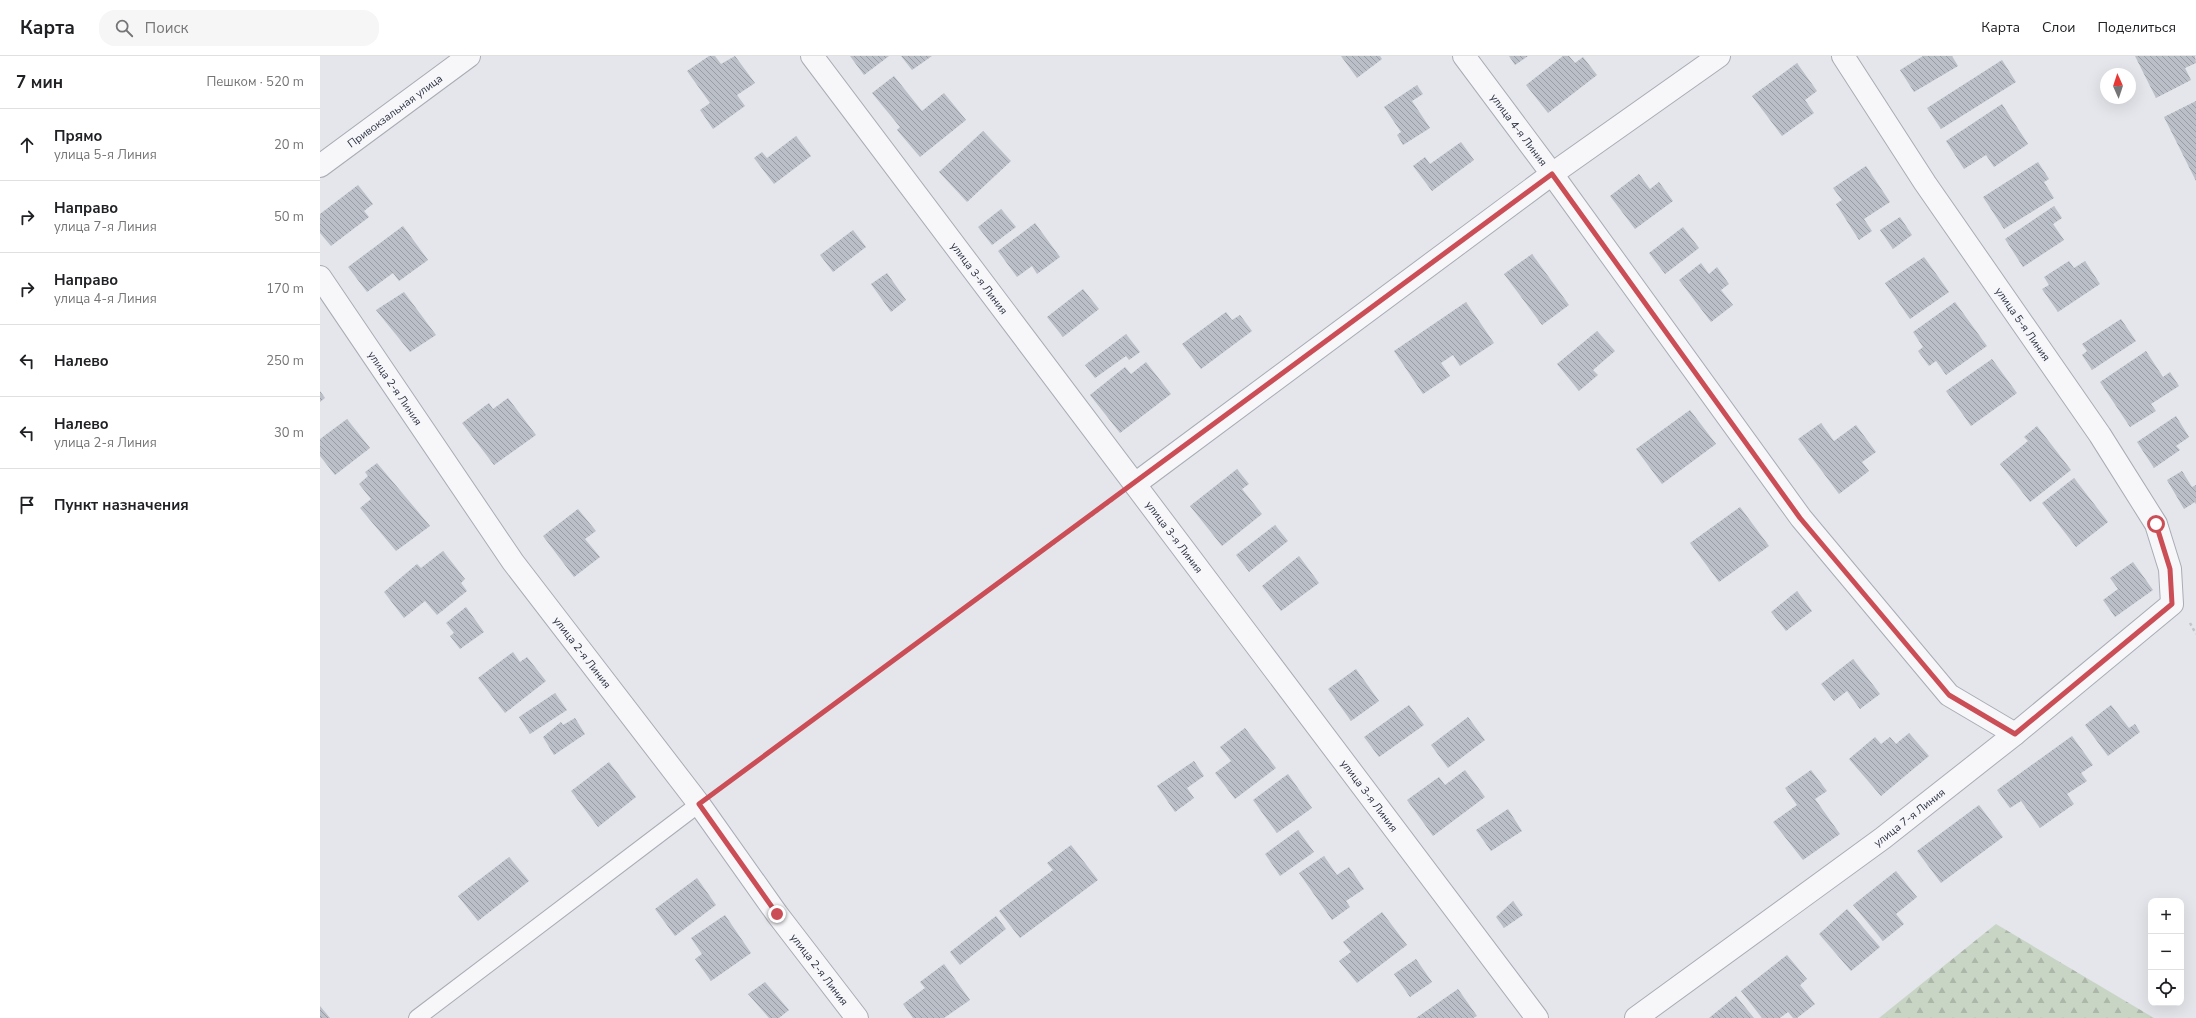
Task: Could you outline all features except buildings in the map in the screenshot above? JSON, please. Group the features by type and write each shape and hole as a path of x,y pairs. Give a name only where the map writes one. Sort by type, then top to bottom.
{"street":[{"name":"Привокзальная улица","path":"320,166 469,56"},
{"name":"улица 3-я Линия","path":"812,56 1537,1018"},
{"name":"улица 4-я Линия","path":"1464,56 1552,174 1800,518 1949,695 2015,734"},
{"path":"1135,484 1552,174 1719,56"},
{"name":"улица 5-я Линия","path":"1843,56 1925,183 2100,435 2156,524 2170,569 2172,604"},
{"name":"улица 2-я Линия","path":"320,278 513,562 699,804 777,914 857,1018"},
{"name":"улица 7-я Линия","path":"1636,1018 1883,838 2015,734 2172,604"}],"lane":[{"path":"417,1018 699,804"}],"path":[{"path":"699,804 1135,484"}],"green space":[{"path":"1996,924 2154,1018 1879,1018"}],"route":[{"path":"777,914 699,804 1135,484 1552,174 1800,518 1949,695 2015,734 2172,604 2170,569 2156,524"}]}
